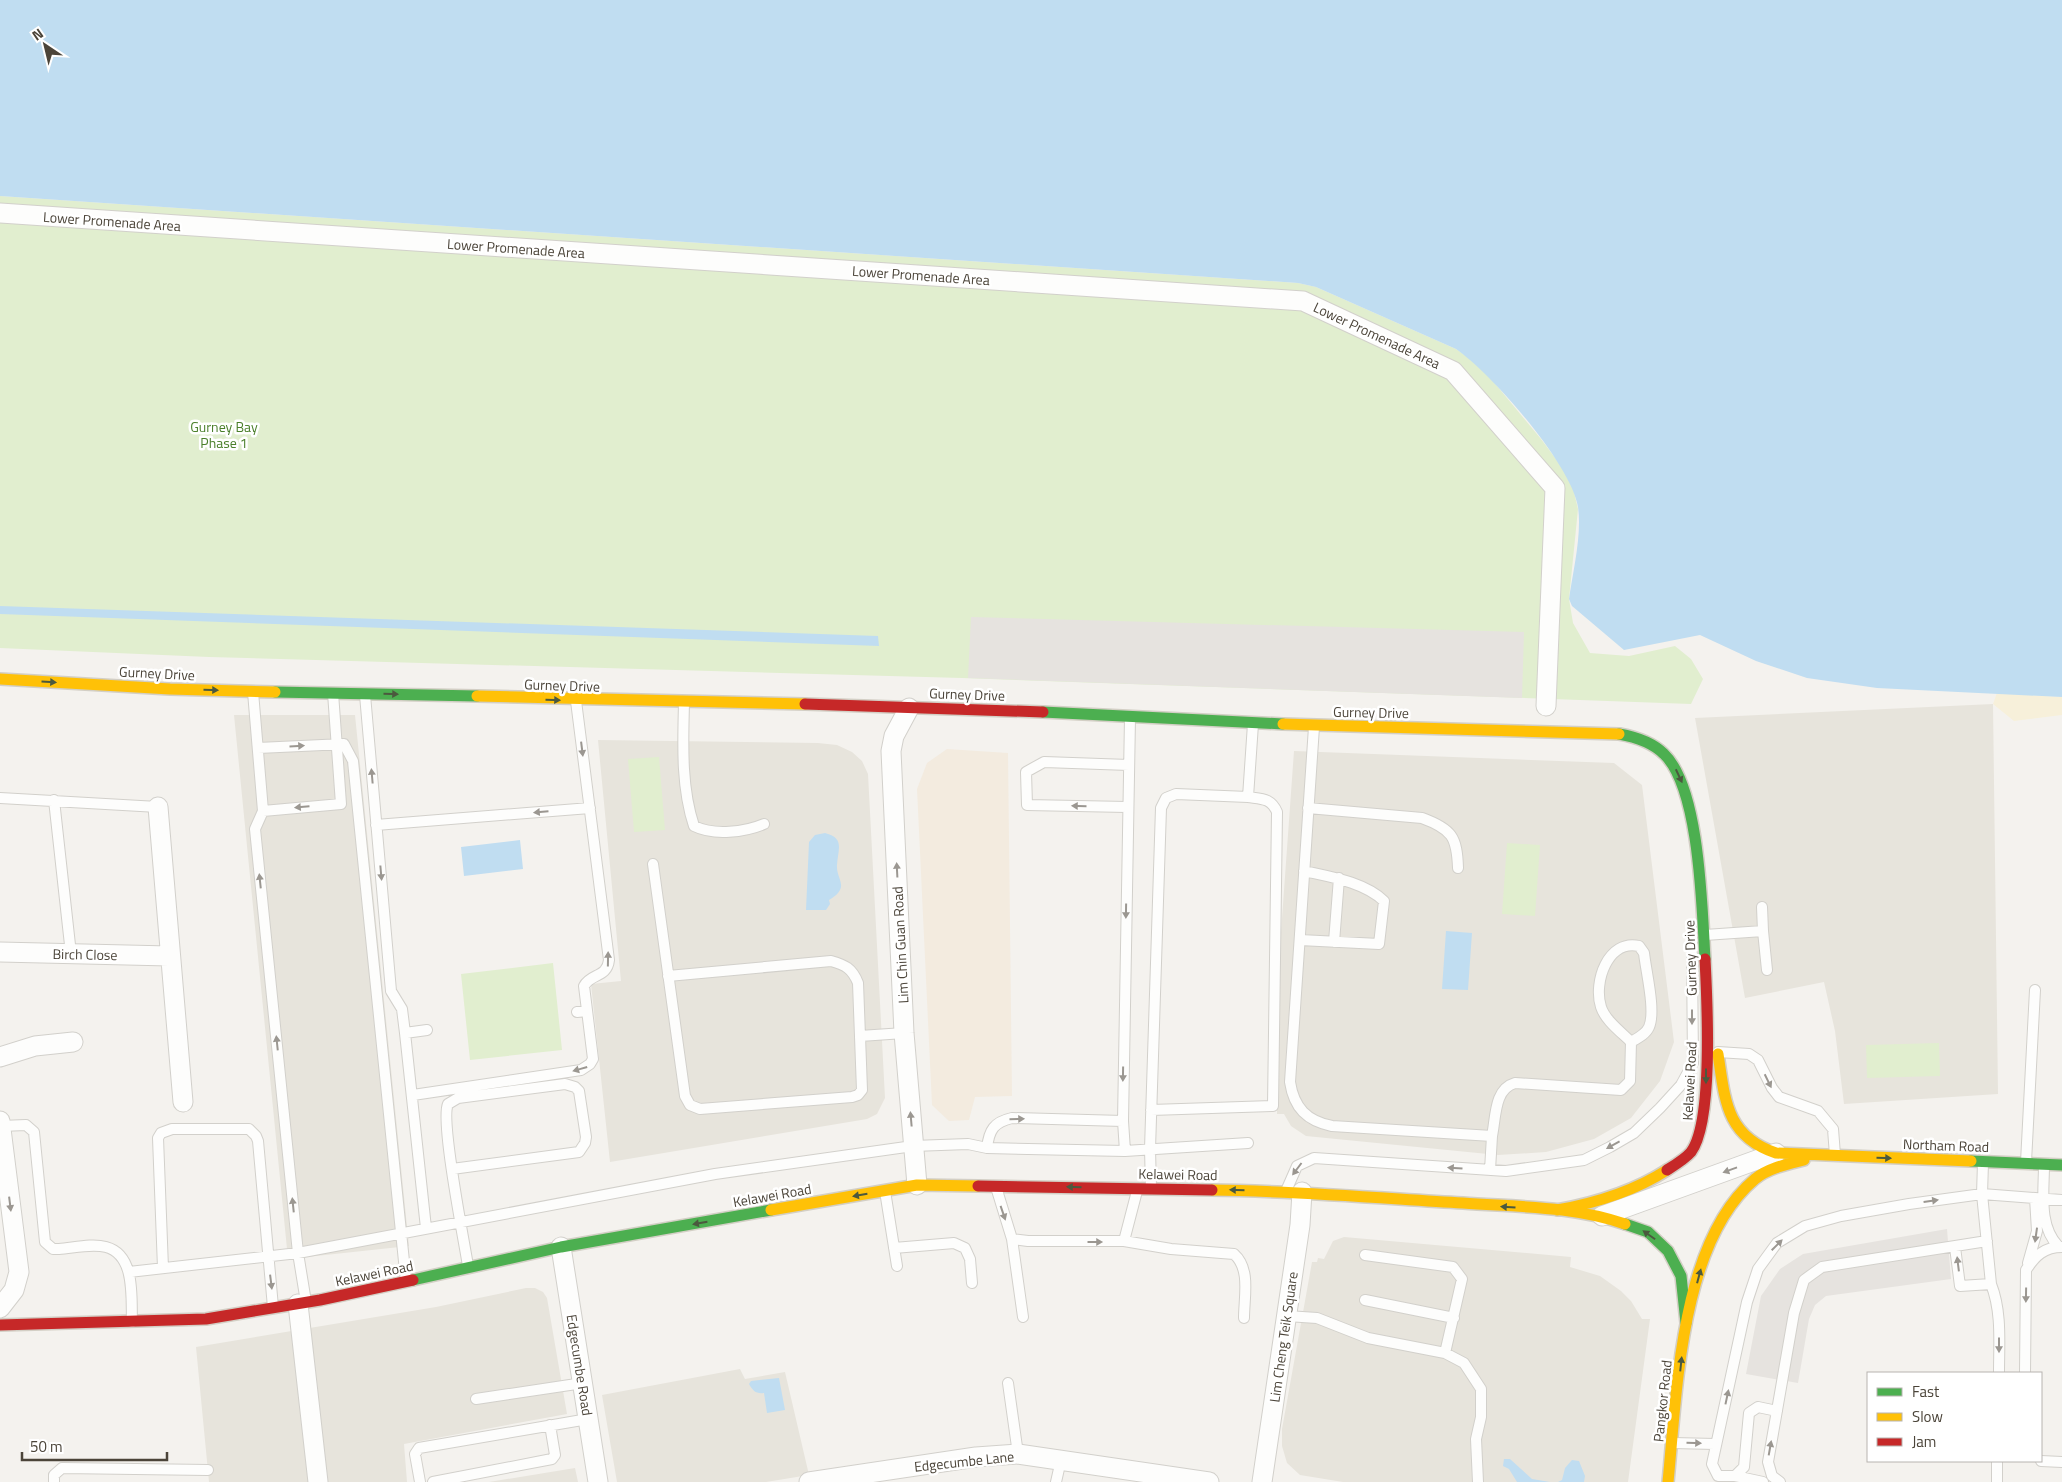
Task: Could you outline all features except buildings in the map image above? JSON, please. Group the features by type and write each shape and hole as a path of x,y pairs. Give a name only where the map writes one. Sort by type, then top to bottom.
{"main road":[{"name":"Gurney Drive","path":"0,679 170,689 576,701 992,709 1130,718 1314,726 1621,733 1646,742 1660,750 1671,761 1678,773 1687,798 1704,919 1707,1010"},
{"path":"1707,1010 1727,1101 1736,1126 1747,1140 1776,1153 1832,1156"},
{"name":"Kelawei Road","path":"1557,1210 1589,1205 1640,1186 1692,1151 1701,1136 1706,1100 1707,1010"},
{"path":"1686,1323 1712,1236 1724,1214 1739,1195 1754,1180 1770,1170 1793,1162 1832,1156"},
{"name":"Northam Road","path":"1832,1156 2062,1165"},
{"name":"Kelawei Road","path":"0,1325 132,1323 206,1319 302,1303 406,1282 469,1266 561,1247 916,1185 1294,1192 1557,1210 1602,1216 1648,1232 1668,1251 1681,1276 1686,1323"},
{"name":"Pangkor Road","path":"1668,1482 1686,1323"}],"street":[{"name":"Lower Promenade Area","path":"0,213 1303,301 1453,371 1556,488 1546,706"},
{"name":"Lim Chin Guan Road","path":"908,708 894,736 891,751 904,1033 916,1185"},
{"path":"158,807 169,956 183,1102"},
{"name":"Birch Close","path":"0,952 169,956"},
{"path":"0,1057 36,1046 73,1042"},
{"path":"0,1121 19,1272 14,1290 0,1308"},
{"path":"1602,1216 1776,1153"},
{"name":"Lim Cheng Teik Square","path":"1262,1482 1300,1225 1294,1192"},
{"name":"Edgecumbe Road","path":"561,1247 598,1482"},
{"path":"302,1303 318,1482"},
{"name":"Edgecumbe Lane","path":"808,1482 976,1457 1018,1454 1171,1479 1209,1482"}],"lane":[{"path":"253,691 263,810 255,829 302,1303"},
{"path":"263,810 341,804 333,693"},
{"path":"365,694 391,991 402,1009 413,1095 426,1228"},
{"path":"413,1095 586,1068 590,1064 594,1054 582,1012 584,986 591,977 602,975 606,971 609,960 576,701"},
{"path":"684,702 683,740 686,786 689,811 694,826 705,832 742,830 764,824"},
{"path":"1124,1151 1122,1122 1130,718"},
{"path":"1248,797 1253,723"},
{"path":"1314,726 1290,1082 1292,1095 1298,1108 1307,1117 1319,1124 1492,1136"},
{"path":"258,748 344,744 353,761 406,1282"},
{"path":"1127,807 1028,805 1026,772 1044,762 1129,765"},
{"path":"1151,1110 1273,1106 1277,812 1273,804 1266,799 1240,795 1176,794 1166,798 1163,803 1151,1110 1151,1189"},
{"path":"0,798 158,807"},
{"path":"54,800 71,954"},
{"path":"376,825 590,808"},
{"path":"1308,808 1422,818 1438,824 1450,832 1458,848 1458,868"},
{"path":"653,864 668,976 686,1101 695,1108 858,1095 863,1084 858,983 854,972 845,965 831,961 668,976"},
{"path":"1300,940 1380,944 1384,902 1376,893 1339,878 1304,871"},
{"path":"1334,942 1339,878"},
{"path":"1762,907 1767,970"},
{"path":"1294,1192 1297,1166 1314,1158 1506,1171 1584,1160 1634,1133 1681,1085 1693,1063 1692,941 1704,919"},
{"path":"1704,935 1763,931"},
{"path":"1490,1170 1492,1136 1499,1098 1508,1085 1516,1083 1621,1090 1630,1081 1631,1042 1601,1008 1598,992 1601,971 1612,956 1622,948 1632,945 1639,946 1644,954 1652,1016 1649,1028 1644,1034 1631,1042"},
{"path":"2026,1164 2035,990"},
{"path":"405,1033 427,1030"},
{"path":"860,1036 904,1033"},
{"path":"1717,1052 1749,1054 1758,1060 1772,1088 1779,1097 1818,1111 1832,1129 1832,1156"},
{"path":"452,1169 578,1152 585,1143 586,1137 579,1091 575,1087 564,1084 452,1100 446,1108 445,1114 452,1169 469,1266"},
{"path":"987,1148 989,1133 992,1128 1000,1121 1012,1118 1122,1122"},
{"path":"0,1126 26,1125 34,1132 44,1236 49,1246 59,1249 104,1246 115,1251 124,1260 129,1272 132,1323"},
{"path":"163,1268 157,1144 161,1133 172,1129 249,1129 256,1136 274,1308"},
{"path":"129,1272 298,1253 715,1174 913,1146 968,1144 987,1148 1124,1151 1248,1143"},
{"path":"1983,1162 1982,1194 1991,1284 1996,1297 1999,1316 1999,1372"},
{"path":"2025,1372 2026,1270 2037,1231 2044,1165"},
{"path":"996,1186 1012,1239 1023,1317"},
{"path":"1124,1241 1137,1188"},
{"path":"885,1190 897,1266"},
{"path":"1763,1482 1735,1476 1718,1476 1712,1464 1747,1302 1758,1269 1777,1243 1805,1226 1841,1216 1982,1194 2062,1200"},
{"path":"2039,1198 2046,1226 2052,1240 2060,1247"},
{"path":"1012,1239 1028,1241 1124,1241 1171,1249 1234,1254 1241,1261 1245,1271 1244,1318"},
{"path":"1780,1482 1772,1476 1768,1462 1794,1313 1804,1280 1822,1267 1987,1241"},
{"path":"894,1248 954,1242 965,1248 970,1259 972,1283"},
{"path":"1955,1247 1960,1286 1991,1284"},
{"path":"2026,1270 2035,1257 2045,1250 2060,1247"},
{"path":"1365,1255 1453,1267 1462,1279 1445,1353"},
{"path":"1365,1300 1454,1318"},
{"path":"1287,1316 1317,1318 1368,1338 1445,1353 1464,1363 1481,1389 1481,1417 1476,1439 1478,1482"},
{"path":"476,1398 582,1383"},
{"path":"1008,1383 1018,1454"},
{"path":"1735,1476 1744,1467 1749,1413 1758,1407 1777,1411"},
{"path":"420,1482 415,1454 419,1448 588,1419"},
{"path":"433,1482 552,1459 555,1454 550,1425"},
{"path":"1673,1443 1715,1444"},
{"path":"1056,1482 1061,1460"},
{"path":"2042,1461 2062,1462"},
{"path":"1996,1482 1997,1462"},
{"path":"54,1482 56,1471 62,1468 208,1470"}],"shaded area":[{"path":"971,617 1524,632 1522,698 968,678"},
{"path":"1993,704 1998,1094 1844,1104 1835,1031 1824,982 1745,998 1695,718"},
{"path":"234,715 355,715 409,1246 288,1259"},
{"path":"598,740 818,743 837,745 852,752 862,761 868,774 885,1098 877,1114 867,1119 610,1162 591,984 621,981"},
{"path":"947,749 1008,753 1012,1096 975,1097 969,1120 949,1121 932,1105 917,789 927,763"},
{"path":"1294,751 1614,763 1642,785 1674,1042 1660,1081 1631,1118 1594,1139 1546,1152 1498,1155 1306,1136 1291,1126 1284,1114 1277,1114 1277,988"},
{"path":"1947,1229 1951,1279 1826,1296 1815,1305 1809,1319 1798,1383 1746,1374 1761,1296 1780,1269 1803,1254"},
{"path":"1344,1237 1571,1257 1570,1267 1600,1276 1621,1291 1631,1301 1642,1319 1650,1319 1628,1482 1343,1482 1300,1475 1287,1463 1282,1446 1282,1429 1312,1262 1317,1262 1318,1258 1324,1259 1333,1241"},
{"path":"526,1288 535,1288 543,1292 547,1298 567,1414 404,1444 407,1482 209,1482 196,1347 436,1307"},
{"path":"740,1369 745,1379 785,1372 809,1475 766,1482 617,1482 602,1395"},
{"path":"575,1468 578,1482 489,1482"}],"green space":[{"name":"Gurney Bay Phase 1","path":"0,196 1298,283 1316,287 1456,349 1475,362 1488,375 1562,467 1573,488 1578,509 1569,599 1573,623 1590,653 1629,656 1675,646 1691,659 1703,679 1691,704 962,678 209,657 0,648"},
{"path":"659,757 665,830 634,832 628,759"},
{"path":"1507,843 1540,845 1535,916 1502,914"},
{"path":"553,963 562,1050 470,1060 461,974"},
{"path":"1939,1043 1940,1076 1867,1078 1866,1045"}],"sand":[{"path":"1997,693 2062,697 2062,715 2014,721 1993,704"}],"water":[{"path":"0,0 2062,0 2062,697 1877,688 1807,678 1756,661 1700,635 1624,650 1572,606 1569,599 1578,541 1578,507 1572,489 1561,468 1528,421 1489,378 1456,349 1316,287 1298,283 0,196"},
{"path":"0,606 878,636 879,646 0,614"},
{"path":"825,833 838,841 837,870 841,887 836,895 829,900 830,904 826,910 806,910 809,842 815,835"},
{"path":"520,840 523,869 464,876 461,847"},
{"path":"1446,931 1472,933 1468,990 1442,989"},
{"path":"779,1378 785,1410 767,1413 764,1393 755,1392 749,1384 751,1381"},
{"path":"1504,1459 1510,1459 1532,1479 1550,1482 1517,1482 1509,1469 1503,1466"},
{"path":"1572,1460 1579,1461 1585,1476 1584,1482 1558,1482 1562,1480 1565,1468"}],"traffic: fast":[{"path":"275,692 477,696"},
{"path":"1043,712 1283,724"},
{"path":"1619,734 1643,741 1654,746 1664,754 1676,771 1685,793 1697,851 1705,959"},
{"path":"1971,1161 2062,1165"},
{"path":"413,1280 561,1247 771,1210"},
{"path":"1625,1224 1648,1232 1668,1251 1681,1276 1686,1323"}],"traffic: slow":[{"path":"0,679 170,689 275,692"},
{"path":"477,696 805,704"},
{"path":"1283,724 1619,734"},
{"path":"1718,1054 1726,1101 1731,1114 1747,1137 1759,1146 1776,1153 1971,1161"},
{"path":"1668,1482 1675,1405 1687,1320 1697,1279 1711,1240 1730,1206 1755,1179 1772,1169 1804,1160"},
{"path":"1557,1210 1614,1196 1641,1185 1667,1170"},
{"path":"771,1210 917,1185 978,1186"},
{"path":"1212,1190 1306,1193 1545,1208 1566,1210 1625,1224"}],"traffic: jam":[{"path":"805,704 1043,712"},
{"path":"1667,1170 1691,1152 1698,1136 1703,1114 1708,1029 1705,959"},
{"path":"978,1186 1212,1190"},
{"path":"0,1325 206,1319 320,1300 413,1280"}]}
